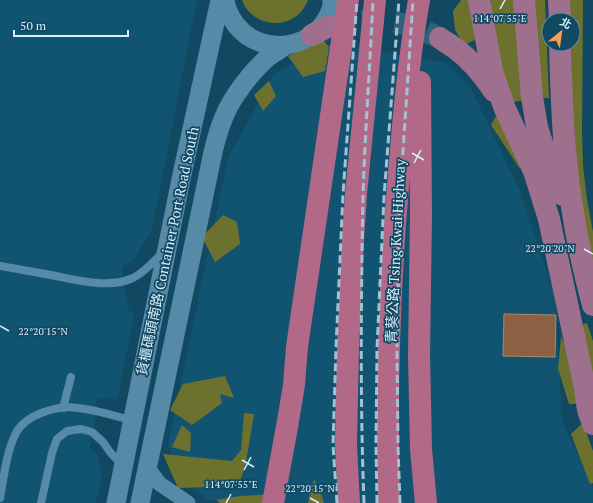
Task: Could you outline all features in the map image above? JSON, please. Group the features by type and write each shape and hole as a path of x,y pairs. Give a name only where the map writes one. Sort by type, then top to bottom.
{"highway":[{"path":"273,503 294,385 297,347 348,0"},
{"path":"350,503 346,445 348,347 353,240 356,194 375,0"},
{"path":"419,0 421,216 419,355 421,449 426,503"},
{"name":"青葵公路 Tsing Kwai Highway","path":"389,503 387,445 392,270 401,148 413,35 419,0"},
{"path":"479,0 492,71 505,109 534,171 549,219 585,388 588,410 592,422"},
{"path":"524,0 532,97 537,127 546,154 574,222"},
{"path":"559,0 560,12"},
{"path":"440,38 471,62 485,78 505,109"},
{"path":"560,52 566,161 574,222 584,273 593,305"}],"street":[{"name":"貨櫃碼頭南路 Container Port Road South","path":"116,503 166,249 220,0"},
{"path":"225,0 231,18 241,31 255,40 270,45 286,45 300,42 320,30 331,9 332,0"},
{"name":"貨櫃碼頭南路 Container Port Road South","path":"140,503 213,152 220,127 230,103 256,69 270,56 286,45"},
{"path":"148,468 160,484 188,503"}],"lane":[{"path":"0,266 85,282 123,282 143,272 166,249"},
{"path":"63,408 71,378"},
{"path":"0,498 9,452 17,432 25,421 39,414 63,408 97,411 132,420"},
{"path":"41,503 52,453 57,439 67,431 81,429 92,432 103,442 123,466"}],"shaded area":[{"path":"0,0 197,0 152,230 134,260 122,267 123,282 129,310 134,315 118,397 97,399 97,411 90,448 98,457 102,476 96,503 0,503"},
{"path":"333,43 446,63 471,88 519,189 555,296 562,421 593,488 593,503 291,503 207,500 182,480 168,444 228,158 274,74"}],"green space":[{"path":"242,0 308,0 303,10 295,17 288,21 272,23 257,18 246,7"},
{"path":"461,0 472,0 479,38 464,45 455,30 453,11"},
{"path":"490,0 514,0 524,100 514,102 498,62"},
{"path":"533,0 545,0 545,12 541,12 541,52 547,52 549,98 539,98"},
{"path":"569,0 583,0 583,165 587,200 593,232 593,266 585,230 576,156 572,98 571,52 581,52 581,12 570,12"},
{"path":"323,40 329,47 325,71 303,77 288,56"},
{"path":"269,81 276,96 263,111 254,95"},
{"path":"496,116 520,150 520,169 491,125"},
{"path":"223,215 237,222 240,244 215,262 202,237"},
{"path":"587,323 593,341 593,386 579,325"},
{"path":"561,336 574,363 579,404 569,404 558,369"},
{"path":"225,376 234,398 220,394 222,403 192,425 170,410 183,384"},
{"path":"244,413 254,414 246,462 239,486 178,488 163,454 232,461 241,450"},
{"path":"583,423 593,451 593,483 590,484 571,434"},
{"path":"182,425 191,433 190,452 172,447"},
{"path":"314,479 321,493 324,503 308,503"},
{"path":"282,492 280,503 220,503 216,500 240,496"}],"building":[{"path":"504,314 556,315 555,357 503,356"}],"tunnel":[{"path":"329,26 362,21 395,22 417,28 440,38"}],"railway":[{"path":"337,503 333,445 336,348 343,194 357,0"},
{"path":"364,503 361,388 362,235 373,0"},
{"path":"377,503 377,349 384,197 399,0"},
{"path":"400,503 397,350 400,197 413,0"}]}
